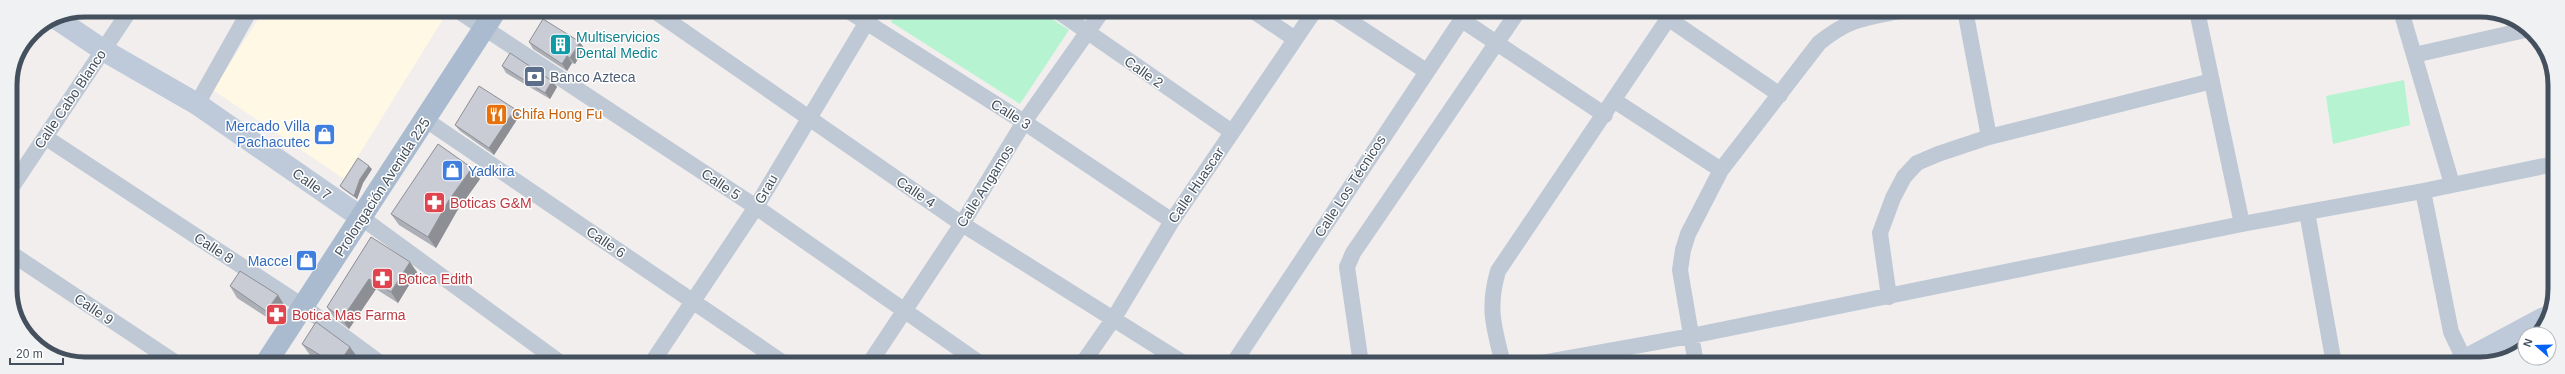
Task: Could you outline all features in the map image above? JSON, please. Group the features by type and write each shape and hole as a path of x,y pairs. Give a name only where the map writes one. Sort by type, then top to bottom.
{"main road":[{"name":"Prolongación Avenida 225","path":"270,357 426,120 490,19"}],"street":[{"name":"Calle Cabo Blanco","path":"17,179 125,17"},
{"path":"197,104 243,17"},
{"name":"Calle 4","path":"663,17 962,224 1174,357"},
{"name":"Grau","path":"656,357 756,208 808,118 870,17"},
{"name":"Calle 3","path":"870,17 1172,221"},
{"name":"Calle 2","path":"1066,17 1232,132"},
{"name":"Calle Angamos","path":"874,357 962,224 1024,122 1098,17"},
{"path":"1262,17 1295,39"},
{"name":"Calle Huascar","path":"1087,357 1114,318 1172,221 1310,17"},
{"path":"1344,17 1426,71"},
{"name":"Calle Los Técnicos","path":"1238,357 1426,71 1464,17"},
{"path":"1467,17 1496,43 1605,115"},
{"path":"1360,357 1347,267 1353,253 1514,17"},
{"path":"1501,357 1491,312 1492,293 1498,271 1615,101 1670,17"},
{"path":"1676,17 1780,95"},
{"path":"1695,357 1680,270 1682,250 1688,234 1721,170 1819,44 1839,27 1857,19 1868,17"},
{"path":"1966,17 1989,137"},
{"path":"2198,17 2242,224"},
{"path":"2403,17 2452,184"},
{"name":"Calle 5","path":"490,19 756,208 971,357"},
{"name":"Calle 7","path":"61,21 103,50 197,104 362,218 552,357"},
{"path":"2414,55 2521,31"},
{"path":"1889,297 1880,233 1884,216 1904,178 1917,164 1938,154 1989,137 2212,82"},
{"path":"1615,101 1721,170"},
{"name":"Calle 6","path":"426,120 775,357"},
{"name":"Calle 8","path":"45,138 304,307 371,357"},
{"path":"1574,357 1691,336 1889,297 2242,224 2423,191 2548,165"},
{"path":"2423,191 2451,332 2461,357"},
{"path":"2307,212 2333,357"},
{"name":"Calle 9","path":"17,257 167,357"},
{"path":"2474,357 2540,320"}],"shaded area":[{"name":"Mercado Villa Pachacutec","path":"260,17 440,17 443,19 344,179 213,90"}],"green space":[{"path":"894,17 1049,17 1069,30 1020,104 891,22"},
{"path":"2404,80 2410,125 2333,144 2326,96"}],"building":[{"path":"543,19 580,42 570,58 567,56 562,64 529,42"},
{"path":"510,53 552,81 545,93 502,66"},
{"path":"479,86 515,109 489,148 455,125"},
{"path":"438,144 472,168 449,200 428,237 391,214"},
{"path":"358,158 369,166 360,179 354,196 340,186"},
{"path":"371,237 410,262 391,292 369,279 342,319 327,307"},
{"path":"240,271 278,295 266,311 230,286"},
{"path":"316,322 350,347 343,357 323,357 302,344"}],"place":[{"name":"Multiservicios Dental Medic","path":"561,45"},
{"name":"Banco Azteca","path":"534,77"},
{"name":"Chifa Hong Fu","path":"496,114"},
{"name":"Mercado Villa Pachacutec","path":"325,134"},
{"name":"Yadkira","path":"453,171"},
{"name":"Boticas G&M","path":"434,203"},
{"name":"Maccel","path":"307,261"},
{"name":"Botica Edith","path":"382,279"},
{"name":"Botica Mas Farma","path":"276,315"}]}
